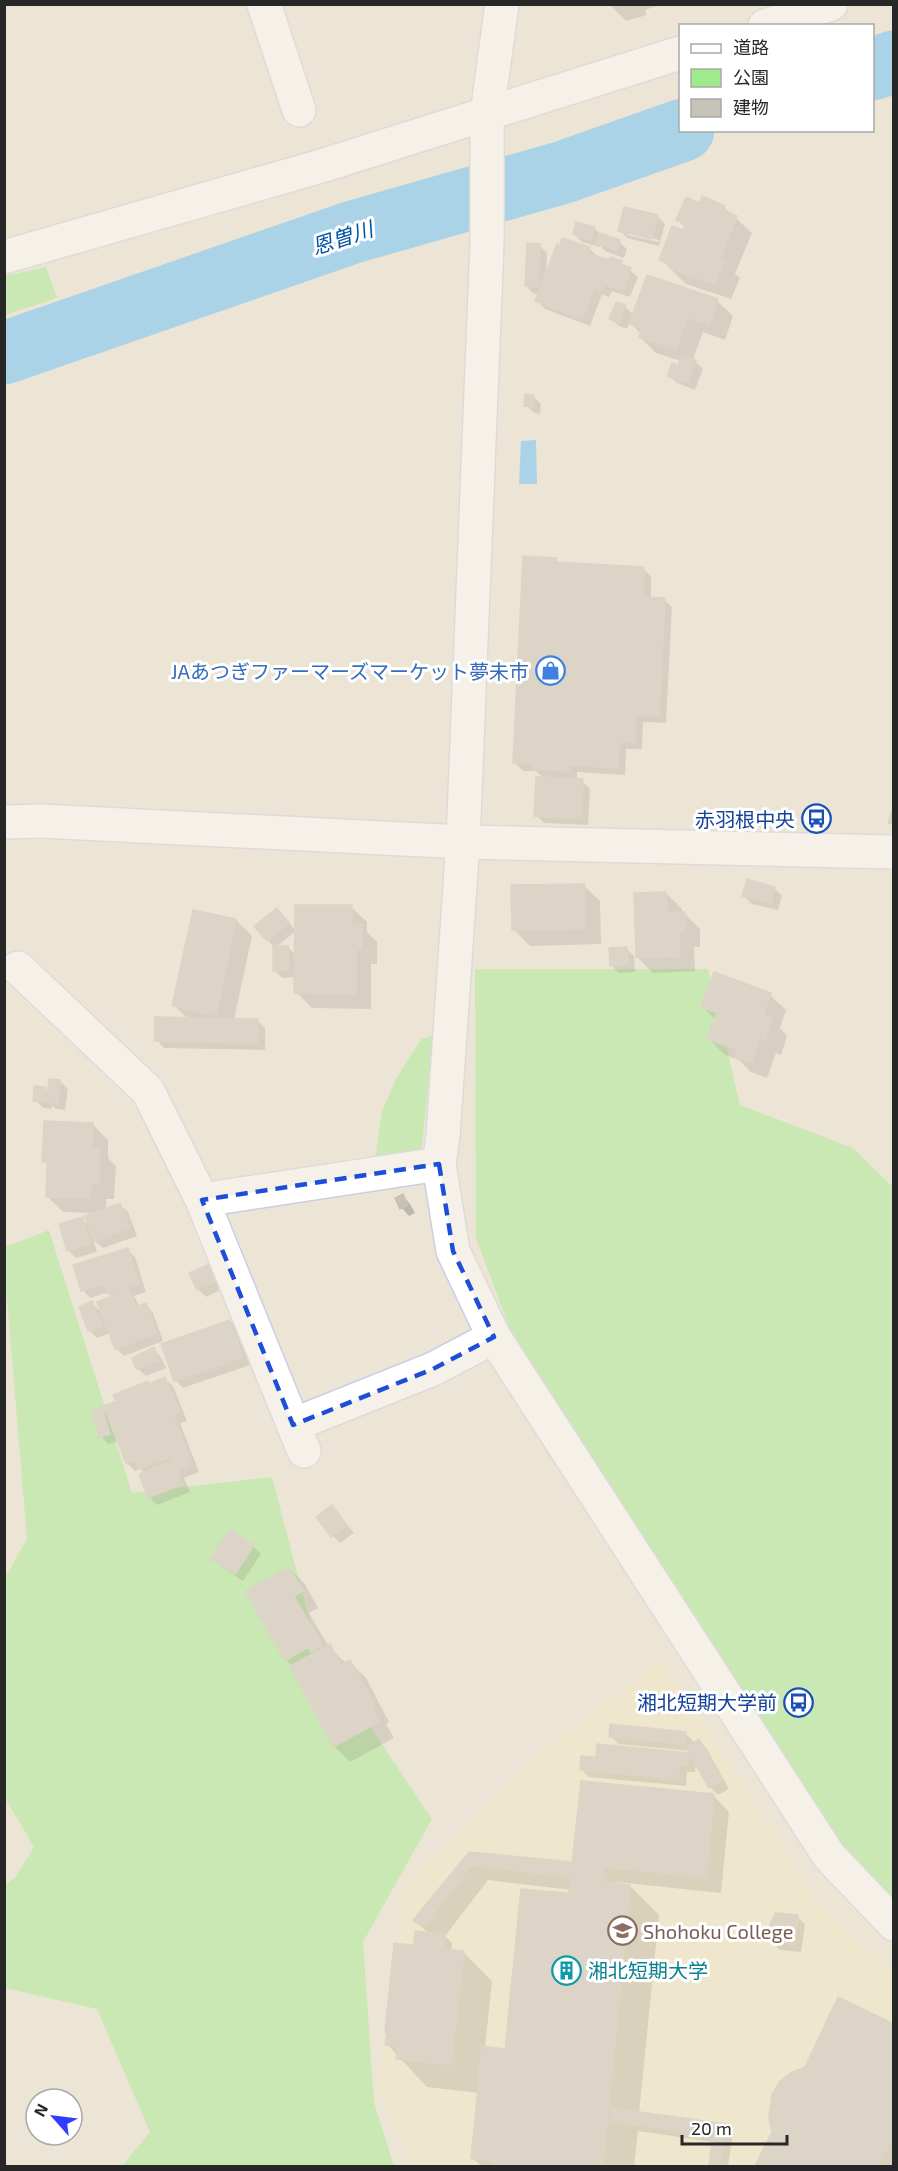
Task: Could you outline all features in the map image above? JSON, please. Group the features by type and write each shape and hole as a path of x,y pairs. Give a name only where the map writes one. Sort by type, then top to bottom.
{"street":[{"path":"264,4 299,110"},
{"path":"502,4 487,129 487,233 463,842 443,1136 439,1164 453,1251 494,1337 829,1856 894,1924"},
{"path":"771,24 831,4"},
{"path":"4,258 318,167 487,129 679,53"},
{"path":"4,822 41,821 463,842 894,852"},
{"path":"18,968 148,1091 202,1200 299,1438 494,1337"},
{"path":"202,1200 439,1164"}],"highlighted area":[{"path":"439,1164 453,1251 494,1337 433,1369 293,1425 202,1200"}],"shaded area":[{"name":"Shohoku College","path":"661,1659 819,1905 893,1970 893,2166 412,2166 394,2120 379,2091 402,1890 545,1749"}],"green space":[{"path":"46,267 57,298 5,315 5,276"},
{"path":"475,969 708,969 740,1105 853,1148 893,1187 893,1907 832,1842 545,1423 476,1238"},
{"path":"433,1036 421,1157 375,1161 382,1111 396,1079 421,1039"},
{"path":"49,1230 132,1493 272,1477 316,1645 432,1819 363,1942 374,2102 394,2166 122,2166 150,2132 97,2009 5,1988 5,1885 15,1877 34,1847 5,1798 5,1578 27,1539 5,1275 5,1247"}],"water":[{"path":"536,440 537,484 519,484 521,441"}],"building":[{"path":"702,196 725,206 723,210 737,216 720,259 724,261 715,284 669,268 670,264 659,260 672,226 683,230 685,224 676,220 686,197 700,203"},
{"path":"624,207 658,215 652,239 618,231"},
{"path":"576,222 595,227 591,240 573,234"},
{"path":"600,233 620,240 617,251 596,243"},
{"path":"562,238 590,247 588,253 609,260 610,257 622,261 621,264 631,268 623,291 604,284 601,291 594,288 582,319 535,301 557,244 560,245"},
{"path":"527,243 540,244 538,287 525,286"},
{"path":"647,275 718,299 709,325 687,317 676,349 639,337 642,329 629,323"},
{"path":"616,302 626,305 619,323 609,319"},
{"path":"682,355 696,360 687,383 667,376 672,363 678,365"},
{"path":"525,394 534,395 533,407 524,406"},
{"path":"523,556 556,558 556,562 644,567 643,597 665,598 659,716 636,715 635,742 619,742 618,768 570,765 569,771 532,769 532,764 513,763"},
{"path":"536,777 583,779 581,818 534,816"},
{"path":"892,810 894,810 894,825 888,823"},
{"path":"747,879 775,887 771,904 742,896"},
{"path":"585,884 585,929 512,930 511,885"},
{"path":"666,892 667,912 685,912 685,931 679,931 679,956 636,957 634,893"},
{"path":"295,905 352,905 352,925 362,924 362,949 356,949 356,994 294,993"},
{"path":"277,908 289,923 267,941 254,926"},
{"path":"193,910 236,919 216,1015 172,1006"},
{"path":"273,946 288,946 289,970 273,971"},
{"path":"627,947 628,965 610,966 609,948"},
{"path":"714,972 771,993 763,1015 772,1019 765,1040 760,1038 751,1063 734,1056 737,1050 707,1039 717,1013 701,1007"},
{"path":"155,1017 258,1019 257,1043 155,1041"},
{"path":"49,1079 60,1080 58,1103 47,1102"},
{"path":"34,1086 46,1087 44,1102 33,1101"},
{"path":"44,1121 93,1123 92,1148 100,1149 99,1184 91,1184 90,1198 46,1197 47,1162 42,1162"},
{"path":"403,1194 408,1205 400,1209 395,1198"},
{"path":"120,1203 130,1228 94,1241 85,1216"},
{"path":"83,1217 90,1244 67,1251 59,1224"},
{"path":"128,1248 139,1284 108,1294 104,1284 81,1291 73,1265"},
{"path":"212,1263 219,1279 197,1290 189,1273"},
{"path":"129,1289 136,1307 146,1303 157,1333 115,1349 97,1302"},
{"path":"92,1301 102,1326 88,1331 79,1307"},
{"path":"230,1320 243,1357 174,1381 161,1344"},
{"path":"154,1347 159,1360 136,1369 132,1358"},
{"path":"165,1377 180,1413 173,1415 192,1464 178,1470 172,1456 138,1469 136,1460 126,1464 104,1406 116,1401 113,1395"},
{"path":"102,1407 110,1434 99,1437 91,1411"},
{"path":"173,1460 183,1484 148,1498 139,1474"},
{"path":"332,1505 347,1525 331,1537 316,1517"},
{"path":"230,1529 254,1545 235,1574 210,1559"},
{"path":"289,1567 303,1591 294,1596 322,1645 311,1652 308,1647 285,1661 245,1591"},
{"path":"330,1644 341,1665 350,1660 375,1706 371,1708 379,1722 333,1747 290,1666"},
{"path":"610,1724 686,1732 684,1744 609,1737"},
{"path":"699,1739 723,1780 709,1788 686,1747"},
{"path":"597,1744 689,1753 687,1765 596,1756"},
{"path":"581,1756 679,1765 678,1779 580,1770"},
{"path":"581,1781 714,1794 706,1877 604,1867 603,1880 580,1878 578,1893 569,1892 571,1877 472,1865 423,1927 413,1920 469,1852 572,1862"},
{"name":"湘北短期大学","path":"581,1879 630,1885 603,2166 493,2166 493,2161 471,2158 482,2046 505,2049 521,1889 580,1894"},
{"path":"775,1913 798,1915 794,1945 771,1942 772,1939 765,1937"},
{"path":"415,1931 445,1934 444,1948 414,1945"},
{"path":"394,1943 464,1951 451,2065 396,2059 398,2046 385,2045"},
{"path":"838,1997 894,2024 894,2135 878,2166 755,2166 772,2132 769,2118 772,2094 780,2081 805,2067"},
{"path":"611,2108 726,2124 720,2166 709,2166 713,2136 610,2121"}],"waterway":[{"name":"恩曽川","path":"874,68 894,62"},
{"name":"恩曽川","path":"4,353 353,232 564,172 679,131"}],"place":[{"name":"JAあつぎファーマーズマーケット夢未市","path":"550,671"},
{"name":"赤羽根中央","path":"816,819"},
{"name":"湘北短期大学前","path":"798,1702"},
{"name":"Shohoku College","path":"622,1931"},
{"name":"湘北短期大学","path":"567,1970"}]}
